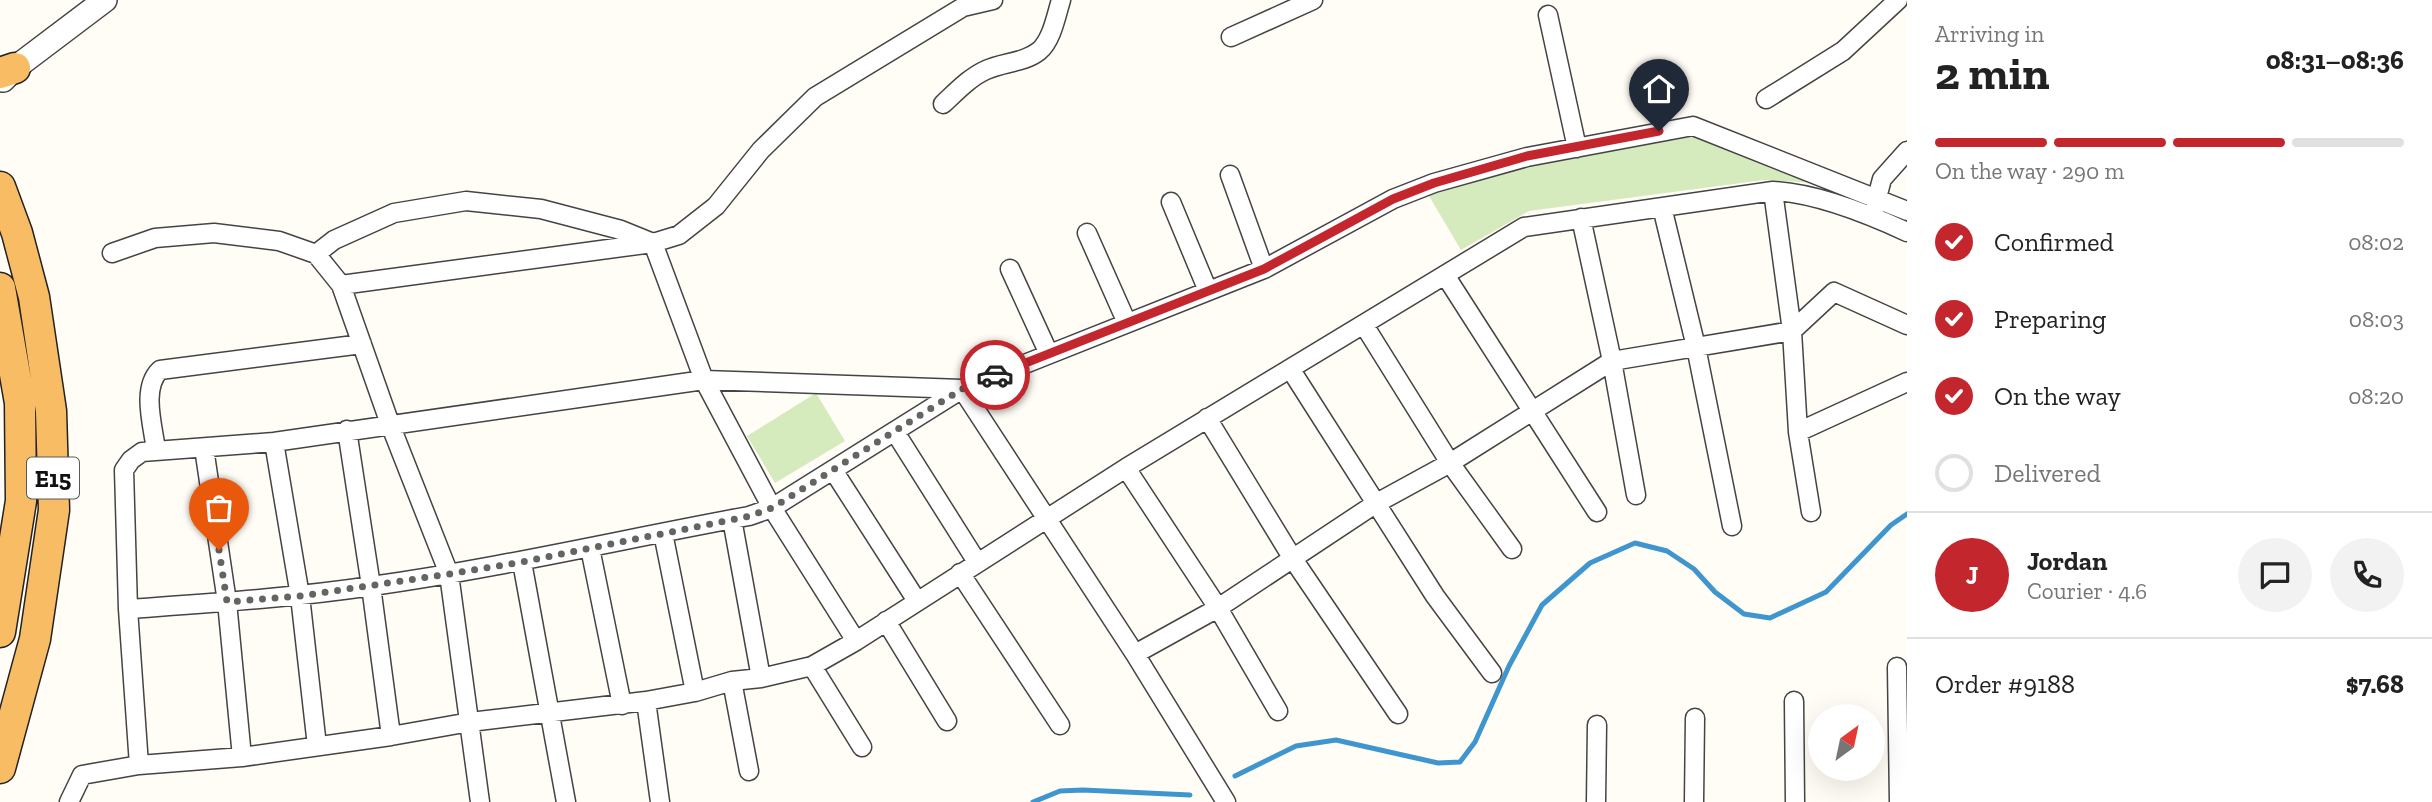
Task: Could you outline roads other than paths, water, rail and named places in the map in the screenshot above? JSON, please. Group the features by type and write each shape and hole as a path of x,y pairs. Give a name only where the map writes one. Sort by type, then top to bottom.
{"highway":[{"name":"E15","path":"0,187 17,233 34,296 51,411 54,510 35,639 0,768"},
{"name":"E15","path":"0,288 20,403 21,501 0,632"}],"street":[{"path":"5,75 105,0"},
{"path":"341,285 653,243 679,235 716,206 761,150 815,97 963,7 993,0"},
{"path":"943,104 971,79 987,69 1022,59 1040,50 1047,41 1061,0"},
{"path":"1231,37 1313,0"},
{"path":"1766,99 1843,51 1898,0"},
{"path":"1548,15 1577,148"},
{"path":"128,609 300,596 449,574 522,562 732,519 772,508 962,389 1264,269 1393,199 1527,156 1693,126 1875,207 1907,232"},
{"path":"1875,207 1882,179 1907,151"},
{"path":"1230,175 1264,269"},
{"path":"1773,191 1792,331 1798,432 1811,512"},
{"path":"69,802 82,775 139,765 242,757 470,722 622,705 812,666 856,641 1207,418 1291,370 1524,227 1773,191 1907,211"},
{"path":"316,254 334,240 394,213 466,201 541,209 621,229 653,243 704,380 772,508 856,641"},
{"path":"1171,202 1208,291"},
{"path":"1662,207 1696,347 1731,526"},
{"path":"1581,218 1612,361 1636,495"},
{"path":"112,253 155,238 214,233 279,241 316,254 341,285 390,424 449,574 480,802"},
{"path":"1087,233 1126,323"},
{"path":"1010,269 1049,354"},
{"path":"1445,275 1597,512"},
{"path":"1135,654 1218,608 1375,505 1450,463 1612,361 1792,331 1834,292 1907,325"},
{"path":"1364,325 1450,463 1512,549"},
{"path":"156,450 149,390 160,370 362,344"},
{"path":"1291,370 1435,596 1492,673"},
{"path":"139,765 128,609 124,470 131,460 142,452 274,442 704,380 962,389"},
{"path":"1798,432 1907,382"},
{"path":"962,389 1135,654 1226,802"},
{"path":"1207,418 1293,559 1398,714"},
{"path":"347,430 391,736"},
{"path":"895,432 977,562"},
{"path":"274,442 300,596 317,746"},
{"path":"204,448 227,602 242,757"},
{"path":"1126,468 1218,608 1278,712"},
{"path":"833,470 917,601"},
{"path":"732,519 761,678"},
{"path":"663,533 695,692"},
{"path":"590,548 622,705"},
{"path":"522,562 566,802"},
{"path":"960,573 1060,725"},
{"path":"886,621 947,721"},
{"path":"812,666 862,747"},
{"path":"1897,667 1902,704 1899,802"},
{"path":"732,681 749,771"},
{"path":"646,701 660,802"},
{"path":"1794,701 1795,802"},
{"path":"1694,802 1695,718"},
{"path":"1597,725 1597,802"}],"waterway":[{"path":"1235,776 1296,746 1336,740 1438,763 1460,762 1475,742 1509,666 1542,605 1590,563 1635,543 1667,551 1694,569 1715,592 1744,614 1770,618 1826,592 1891,525 1907,514"},
{"path":"1033,802 1060,791 1190,795"}]}
